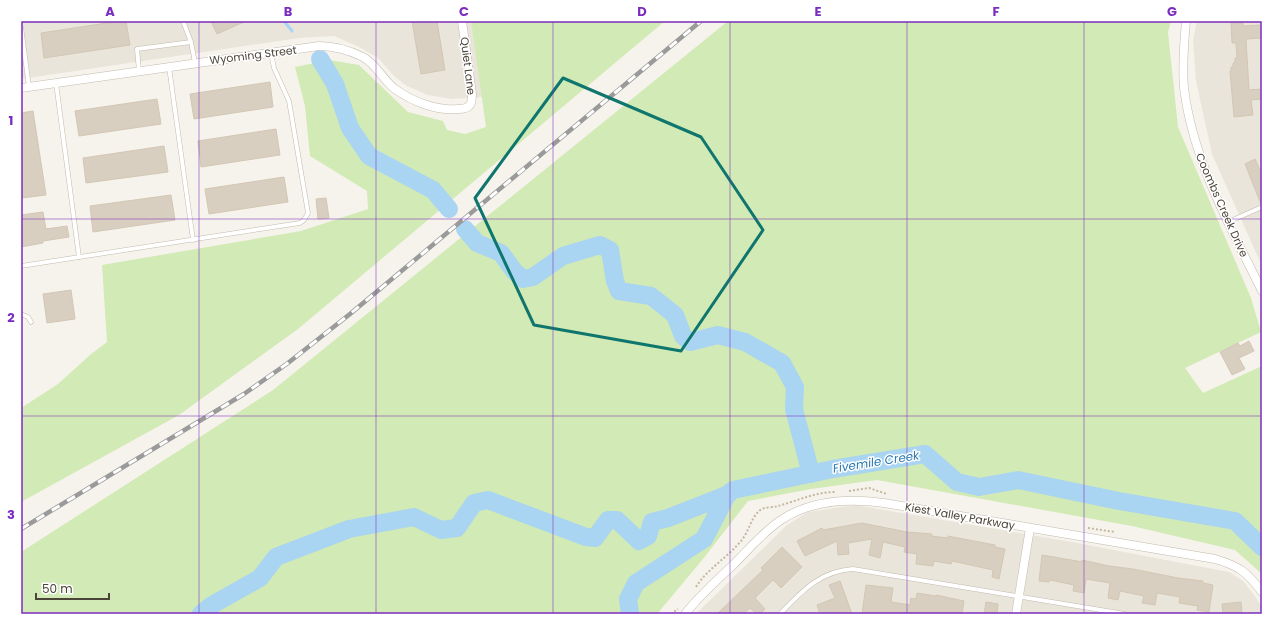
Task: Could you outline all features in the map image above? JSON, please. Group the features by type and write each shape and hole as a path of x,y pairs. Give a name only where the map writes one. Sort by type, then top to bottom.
{"street":[{"name":"Quiet Lane","path":"462,21 472,94 470,105 466,108"},
{"name":"Coombs Creek Drive","path":"1186,21 1183,53 1184,88 1190,123 1197,150 1213,190 1262,291"},
{"name":"Wyoming Street","path":"25,87 319,46 339,48 358,55 372,63 394,89 405,96 435,108 450,110 466,108"},
{"name":"Kiest Valley Parkway","path":"682,611 765,532 782,520 800,511 821,504 842,500 861,500 1215,558 1231,563 1242,570 1253,580 1262,592"},
{"path":"1016,614 1030,528"}],"lane":[{"path":"183,21 191,42 195,63"},
{"path":"21,27 27,69 25,87"},
{"path":"139,71 137,49 191,42"},
{"path":"21,266 300,223 304,220 308,213 290,101 274,68 272,53"},
{"path":"169,66 193,240"},
{"path":"21,70 27,69"},
{"path":"56,83 79,257"},
{"path":"1228,222 1262,206"},
{"path":"21,314 28,317 31,322"},
{"path":"780,614 813,583 839,570 853,569 1125,614"}],"path":[{"path":"848,492 869,488 890,496"},
{"path":"696,588 702,578 728,555 741,541 758,512 764,508 778,506 824,492 837,492"},
{"path":"1085,527 1121,533"},
{"path":"671,614 682,611"}],"highlighted area":[{"path":"563,78 701,137 763,230 681,351 534,325 475,198"}],"shaded area":[{"path":"21,21 471,21 483,97 452,99 427,95 407,86 395,77 377,57 334,36 299,38 21,79"},
{"path":"1197,21 1262,21 1262,266 1212,154 1196,81 1193,40"},
{"path":"855,505 1072,542 1229,572 1243,581 1255,596 1262,608 1262,614 696,614 787,525 808,512"}],"green space":[{"path":"471,21 665,21 298,329 179,415 21,502 21,408 58,384 107,342 102,265 301,231 368,209 367,191 310,156 305,106 295,67 329,60 359,65 408,112 443,121 447,130 465,134 486,127"},
{"path":"728,21 1171,21 1168,32 1178,127 1251,298 1261,332 1185,368 1203,393 1262,366 1262,574 1235,550 1132,526 877,480 811,489 748,501 703,559 657,614 21,614 21,552 273,390"}],"building":[{"path":"126,21 130,45 44,58 41,33"},
{"path":"211,21 246,21 217,34"},
{"path":"412,21 437,21 445,70 421,74"},
{"path":"1231,23 1243,23 1243,26 1262,25 1262,38 1246,39 1249,90 1262,89 1262,99 1251,100 1253,115 1234,117 1230,71 1231,67 1233,67 1233,63 1235,63 1235,58 1237,58 1236,43 1232,43"},
{"path":"270,82 273,107 194,119 190,94"},
{"path":"157,99 161,124 79,136 75,111"},
{"path":"33,111 46,195 22,198 21,113"},
{"path":"276,129 280,155 201,167 198,141"},
{"path":"164,146 168,172 86,183 83,158"},
{"path":"1255,159 1262,175 1261,204 1245,164"},
{"path":"284,177 288,202 209,214 205,189"},
{"path":"171,195 175,220 93,232 90,206"},
{"path":"326,198 329,218 318,219 316,199"},
{"path":"43,212 46,229 67,226 69,237 43,241 43,243 21,247 21,215"},
{"path":"71,290 75,319 47,323 43,294"},
{"path":"1249,341 1254,351 1239,358 1245,369 1232,375 1220,352 1238,343 1240,346"},
{"path":"862,523 907,532 932,534 931,536 948,538 948,536 995,545 995,547 1005,549 999,579 992,577 993,570 952,561 951,564 934,561 933,566 916,564 917,554 904,552 905,547 883,542 880,558 869,555 872,539 848,543 849,554 838,555 837,541 805,556 797,541 822,528 823,530"},
{"path":"782,547 802,567 781,588 773,580 755,598 765,609 760,614 757,614 750,608 744,614 717,614 763,570 761,568"},
{"path":"1042,555 1082,562 1082,560 1178,578 1203,581 1203,583 1213,585 1209,612 1197,610 1198,606 1179,603 1180,597 1157,593 1155,605 1142,603 1144,596 1120,591 1118,600 1108,598 1110,583 1086,579 1084,593 1073,591 1074,585 1050,580 1049,582 1039,581"},
{"path":"840,581 852,614 820,614 817,605 835,598 829,585"},
{"path":"866,585 893,588 891,602 910,605 911,598 916,599 917,593 936,595 964,601 962,614 862,614"},
{"path":"986,602 998,604 997,614 984,614"},
{"path":"1241,602 1242,614 1223,614 1222,604"}],"waterway":[{"path":"284,21 292,31"},
{"path":"320,59 335,84 350,128 369,156 433,190 449,209"},
{"path":"465,229 477,243 501,253 514,271 523,279 533,277 563,256 600,245 610,250 615,281 619,291 651,296 675,315 683,336 690,342 718,335 745,342 782,363 795,387 794,409 811,474"},
{"name":"Fivemile Creek","path":"630,614 628,599 636,583 704,539 727,495 733,490 833,469 925,454 957,482 979,487 1018,480 1119,501 1235,521 1262,547"},
{"path":"201,614 212,605 260,578 276,557 349,529 414,517 441,530 457,528 474,503 488,500 586,537 595,538 608,520 617,520 639,541 648,536 652,522 668,518 727,495"}],"railway":[{"path":"21,529 244,394 288,363 350,314 701,21"}]}
